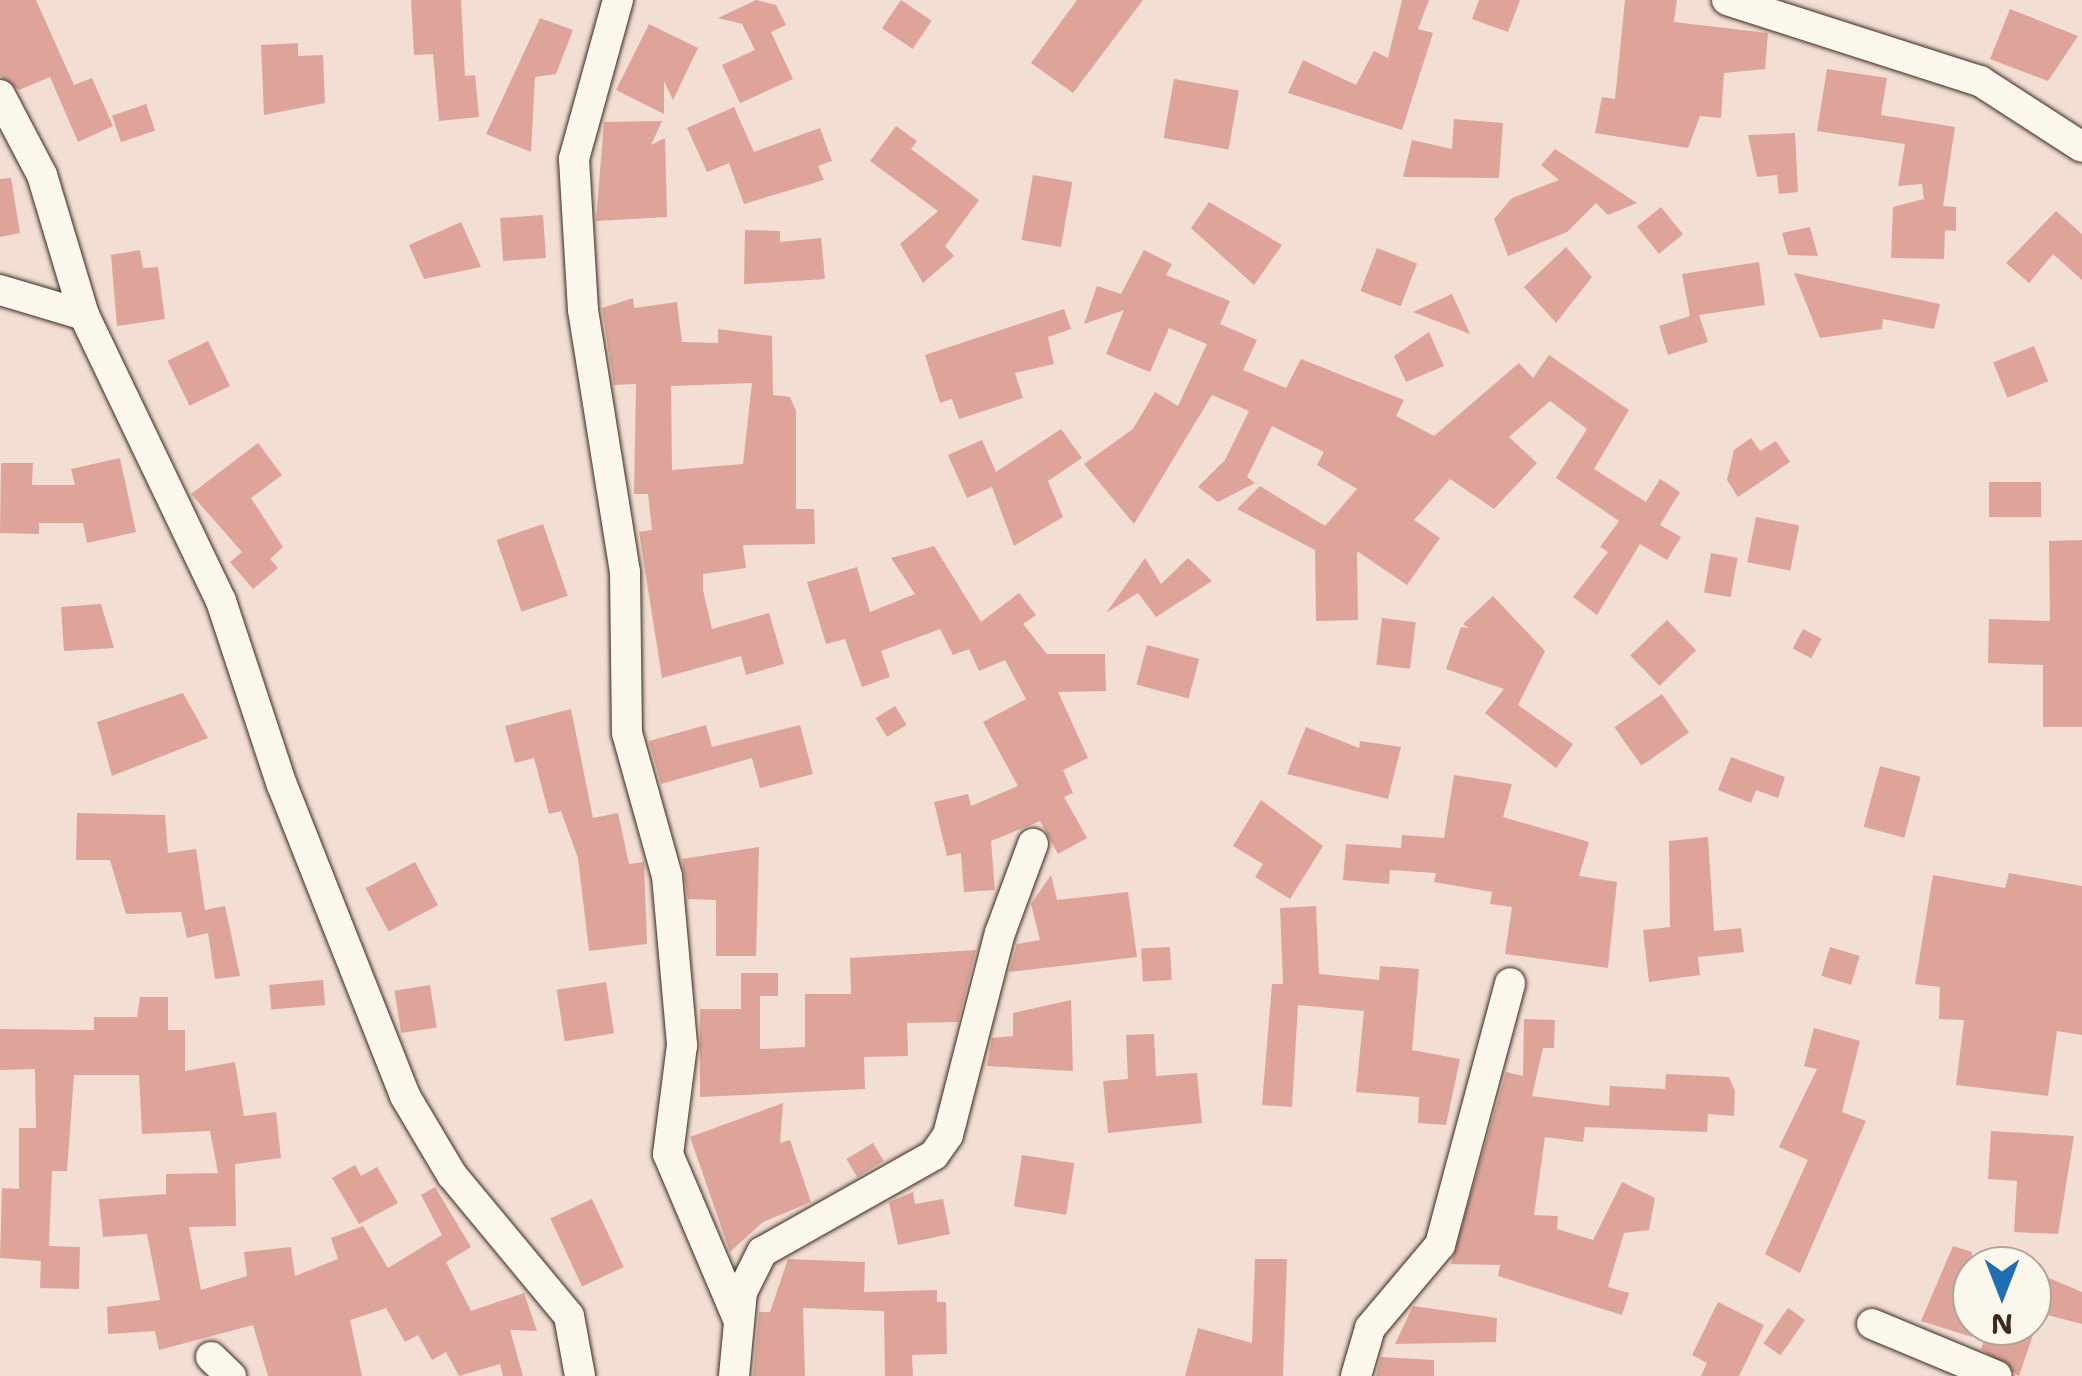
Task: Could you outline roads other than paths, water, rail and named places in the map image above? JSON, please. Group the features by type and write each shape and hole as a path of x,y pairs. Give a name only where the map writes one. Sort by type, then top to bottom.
{"street":[{"path":"618,0 574,159 583,310 625,572 627,733 667,876 682,1045 668,1154 739,1322"},
{"path":"1728,0 1980,80 2082,147"},
{"path":"0,96 42,175 84,315 221,600 405,1096 452,1175 569,1316 580,1376"},
{"path":"0,290 84,315"},
{"path":"734,1376 739,1322 762,1252 934,1155 948,1136 1000,933 1033,844"},
{"path":"1356,1376 1370,1328 1440,1245 1510,983"},
{"path":"1872,1324 1997,1376"}]}
